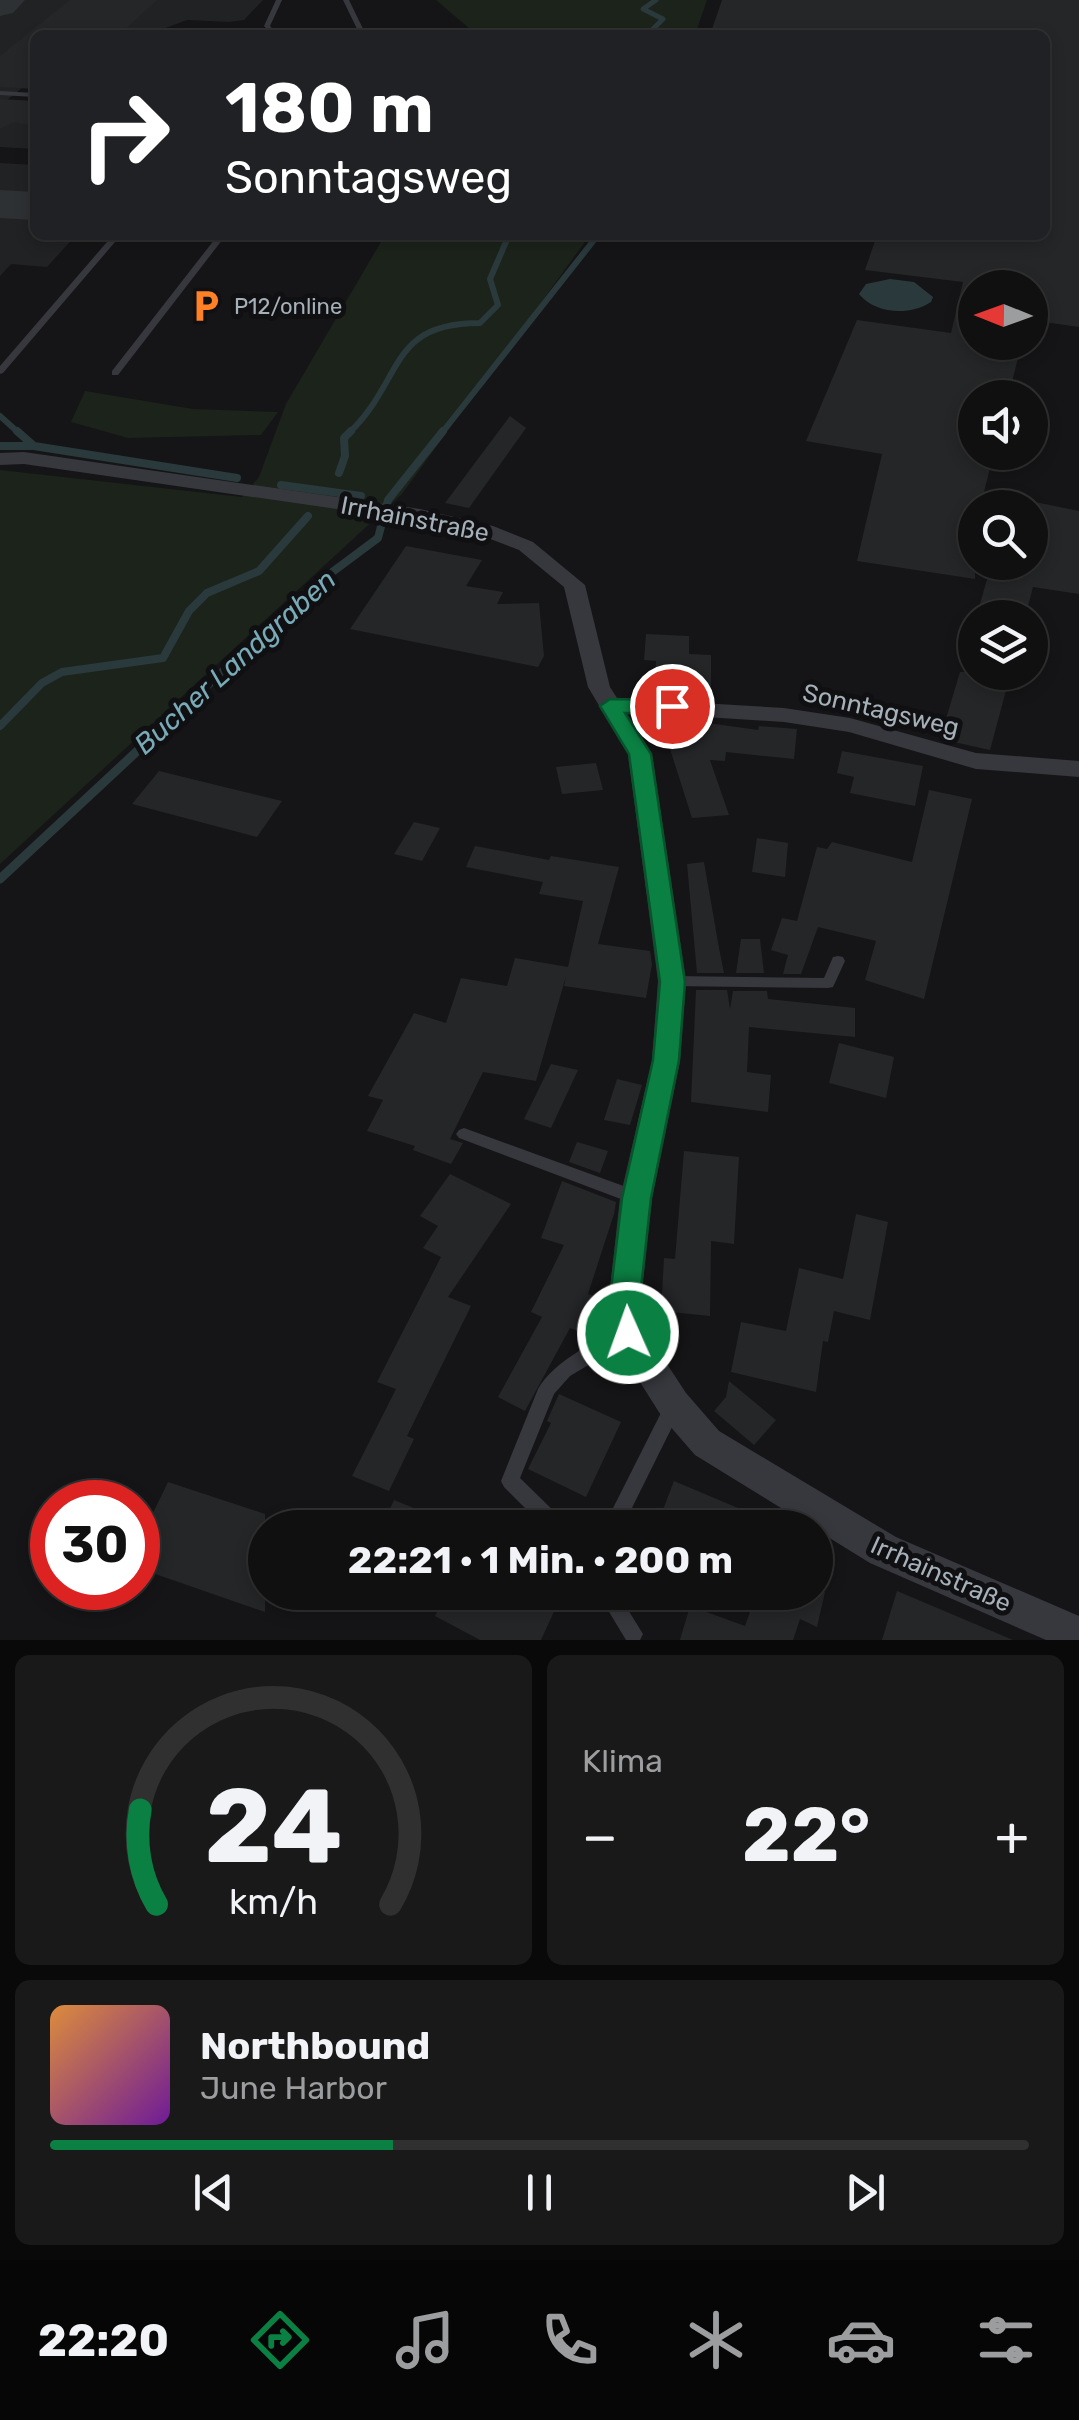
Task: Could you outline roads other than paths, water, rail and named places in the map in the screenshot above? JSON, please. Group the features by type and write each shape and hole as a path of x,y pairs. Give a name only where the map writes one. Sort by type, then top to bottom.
{"street":[{"name":"Irrhainstraße","path":"0,459 24,458 390,511 486,530 526,546 574,584 599,687 640,754 672,982 666,1060 636,1198 625,1298 628,1333 674,1405 706,1443 883,1550 1079,1635"},
{"name":"Sonntagsweg","path":"610,706 635,704 784,715 850,725 976,761 1079,769"}],"lane":[{"path":"271,30 267,26 279,0"},
{"path":"346,0 361,30"},
{"path":"0,93 30,96"},
{"path":"0,371 113,240"},
{"path":"114,373 218,240"},
{"path":"672,982 828,983 838,960"},
{"path":"464,1134 636,1198"},
{"path":"540,1510 510,1481 547,1389 564,1370 628,1333"},
{"path":"621,1510 674,1405"},
{"path":"618,1610 633,1634"}],"waterway":[{"path":"652,30 663,19 643,9 656,0"},
{"path":"348,434 366,414 412,344 428,333 450,326 480,323 498,305 490,279 507,240"},
{"path":"441,434 594,240"},
{"path":"0,416 20,434"},
{"path":"17,431 34,446 237,478"},
{"path":"348,434 351,431"},
{"name":"Bucher Landgraben","path":"146,743 315,585 378,538 388,500 443,431"},
{"path":"339,473 348,434"},
{"path":"0,446 32,446"},
{"path":"281,485 361,496"},
{"path":"0,726 42,683 62,672 163,658 189,611 207,593 259,571 308,516"},
{"name":"Bucher Landgraben","path":"0,879 148,741"}],"place":[{"name":"P12/online","path":"206,306"}]}
